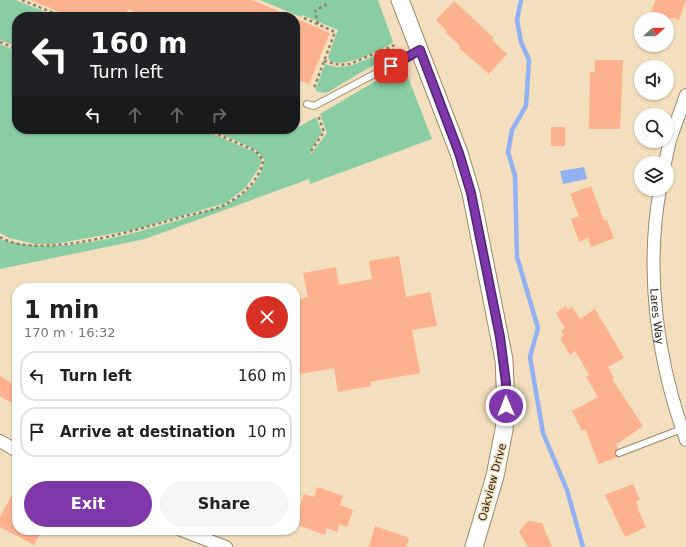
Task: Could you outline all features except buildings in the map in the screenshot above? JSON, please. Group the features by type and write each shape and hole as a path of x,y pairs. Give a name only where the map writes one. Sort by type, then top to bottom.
{"street":[{"name":"Oakview Drive","path":"400,0 459,153 471,193 504,360 506,406 504,430 495,476 474,547"},
{"path":"667,156 672,133 686,95"},
{"name":"Lares Way","path":"659,196 653,258 656,317 666,374 684,435"},
{"path":"0,441 12,448"},
{"path":"194,535 226,547"}],"lane":[{"path":"307,104 314,106 420,50"},
{"path":"620,452 684,435"}],"path":[{"path":"22,0 51,12"},
{"path":"318,24 315,11 327,4"},
{"path":"304,18 336,32 314,88"},
{"path":"0,42 12,47"},
{"path":"324,61 340,65 350,64 397,44"},
{"path":"312,151 324,132 318,115"},
{"path":"0,237 4,240 26,244 65,244 120,235 226,205 245,190 254,180 262,166 263,160 256,151 217,134"}],"green space":[{"path":"0,0 16,0 45,12 12,12 12,45 0,40"},
{"path":"260,0 378,0 393,42 380,50 349,62 332,62 328,57 338,30 302,15 300,17 300,12 289,12"},
{"path":"0,44 12,49 12,134 213,134 255,152 261,158 261,163 258,170 245,188 226,203 133,230 54,244 35,244 9,238 0,233"},
{"path":"394,48 398,53 395,56 370,67 328,92 323,93 316,91 325,64 336,67 350,66"},
{"path":"403,70 406,72 432,139 310,184 309,179 145,239 0,269 0,239 26,245 54,246 83,243 113,238 173,222 226,205 245,192 256,180 260,174 264,159 256,150 221,134 300,134 300,126 316,117 322,132 311,150 311,154 327,133 320,114 379,79"}],"water":[{"path":"584,167 587,179 563,184 560,171"}],"waterway":[{"path":"521,0 517,20 521,42 529,60 526,106 512,130 508,152 515,176 517,257 538,328 530,357 543,433 567,490 583,547"}],"route":[{"path":"391,66 420,50 459,153 476,214 500,337 506,383 506,406"}]}
